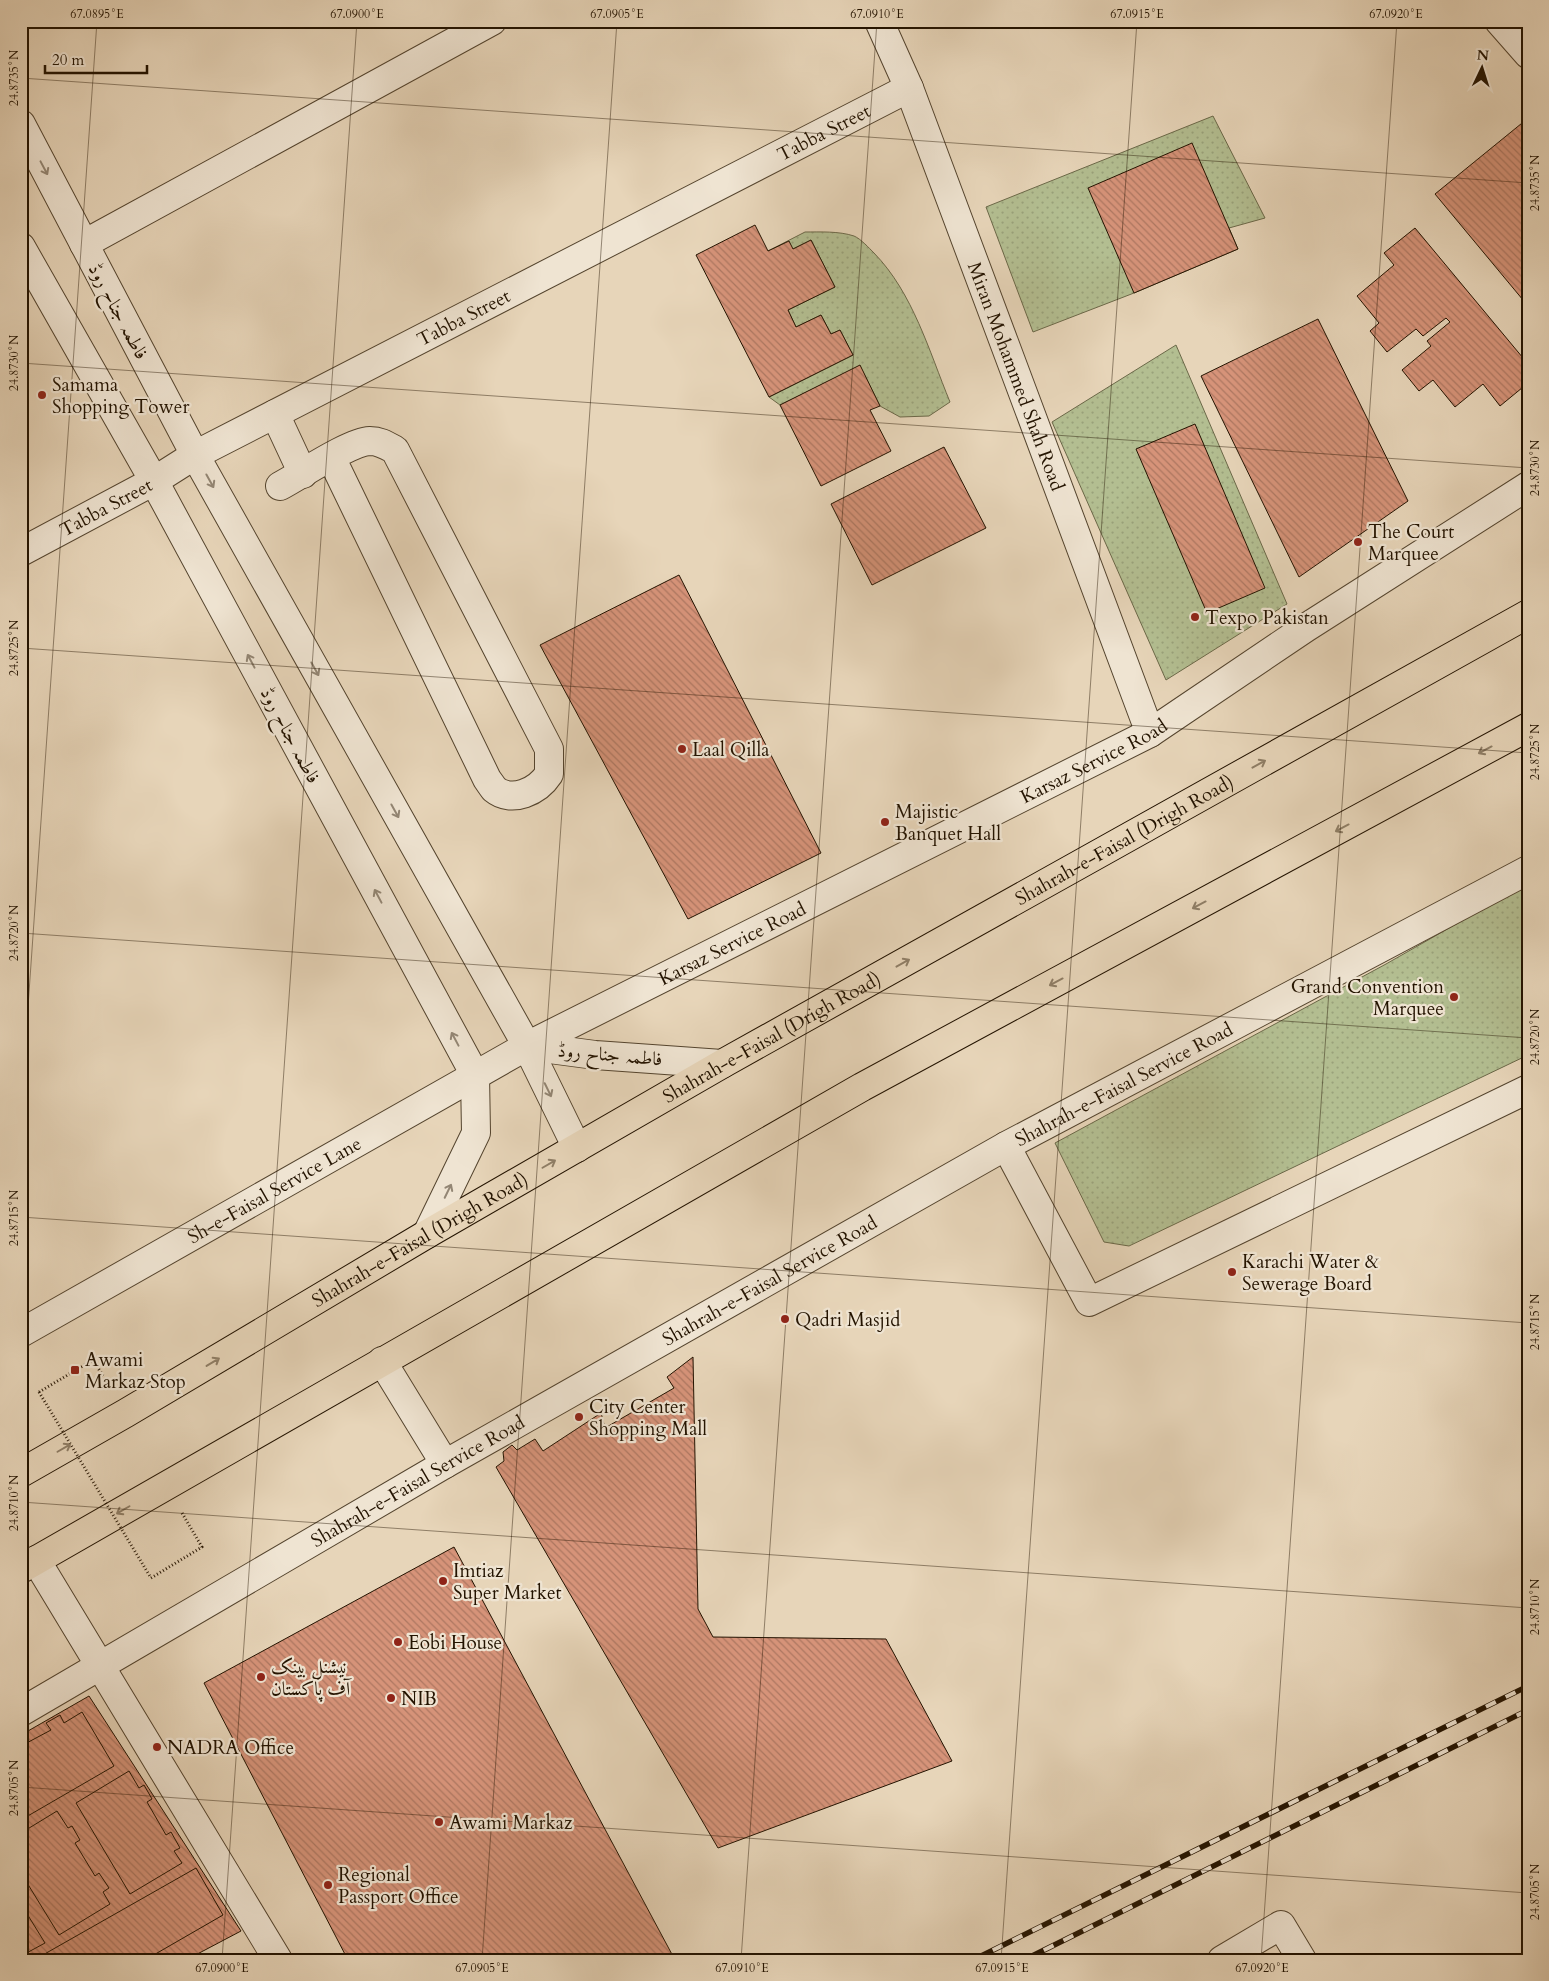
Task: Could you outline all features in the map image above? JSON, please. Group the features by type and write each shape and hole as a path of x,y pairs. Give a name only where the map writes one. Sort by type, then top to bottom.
{"highway":[{"name":"Shahrah-e-Faisal (Drigh Road)","path":"21,1472 126,1413 427,1234 722,1064 1528,614"},
{"path":"29,1564 862,1087 1528,727"}],"street":[{"path":"84,244 492,21"},
{"name":"Miran Mohammed Shah Road","path":"879,21 909,88 1150,733"},
{"path":"1499,21 1528,54"},
{"name":"Tabba Street","path":"21,552 154,481 195,455 909,88"},
{"name":"فاطمہ جناح روڈ","path":"21,124 195,455 527,1046 577,1148"},
{"name":"فاطمہ جناح روڈ","path":"25,264 154,481 475,1075 476,1133 427,1234"},
{"path":"275,414 292,480 331,457 368,441 382,442 395,450 549,749 549,774 536,788 517,796 505,794 495,790 487,779 331,457"},
{"name":"Karsaz Service Road","path":"527,1046 1150,733 1307,627 1528,486"},
{"name":"Shahrah-e-Faisal Service Road","path":"21,1712 445,1464 1006,1146 1528,870"},
{"name":"فاطمہ جناح روڈ","path":"527,1046 595,1055 722,1064"},
{"name":"Sh-e-Faisal Service Lane","path":"21,1333 527,1046"},
{"path":"1006,1146 1089,1302 1528,1089"},
{"path":"382,1361 445,1464"},
{"path":"29,1564 101,1666 278,1960"},
{"path":"1222,1960 1281,1925 1302,1960"}],"path":[{"path":"93,1360 39,1392 150,1578 202,1547 165,1485"}],"green space":[{"path":"1213,116 1265,218 1229,228 1238,249 1134,293 1033,332 986,207"},
{"path":"805,232 836,233 854,236 867,246 888,269 910,304 919,323 950,402 929,416 900,417 880,406 860,366 780,405 769,397 853,355 840,330 831,334 821,315 796,327 788,310 835,287 811,240 793,249 768,251"},
{"path":"1176,345 1287,604 1166,680 1052,422"},
{"path":"1528,883 1528,1055 1129,1246 1104,1242 1055,1143 1386,964"}],"building":[{"path":"1528,119 1528,306 1435,194"},
{"path":"1192,143 1238,249 1134,293 1088,188"},
{"path":"755,225 768,251 789,241 793,249 811,240 835,287 788,310 796,327 821,315 831,334 840,330 853,355 769,397 696,255"},
{"path":"1415,228 1528,364 1528,383 1500,406 1483,384 1455,407 1433,380 1419,391 1402,370 1431,346 1427,341 1450,322 1446,318 1423,336 1416,329 1387,352 1370,331 1379,323 1357,296 1394,265 1384,253"},
{"path":"1318,319 1408,501 1299,577 1201,376"},
{"path":"860,365 880,406 870,410 891,451 821,486 780,405"},
{"path":"1195,424 1265,588 1207,613 1136,449"},
{"path":"944,447 986,528 872,585 831,504"},
{"name":"Laal Qilla","path":"679,575 821,853 688,919 540,645"},
{"path":"693,1357 698,1609 713,1637 886,1639 952,1761 718,1848 496,1467 504,1461 503,1452 512,1445 517,1450 535,1439 543,1451 601,1413 605,1428 674,1388 667,1377"},
{"name":"Awami Markaz","path":"454,1547 675,1960 348,1960 204,1683"},
{"path":"89,1696 241,1931 186,1960 21,1960 21,1735"},
{"path":"82,1712 114,1766 26,1817 21,1809 21,1746 51,1730 46,1723 60,1715 64,1723"},
{"path":"129,1771 139,1788 144,1785 152,1799 147,1802 166,1835 171,1832 180,1848 174,1851 182,1863 130,1894 76,1803"},
{"path":"57,1811 68,1828 72,1826 80,1840 75,1843 95,1876 99,1873 109,1888 103,1892 110,1904 59,1935 21,1873 21,1833"},
{"path":"196,1868 223,1915 145,1960 34,1960"},
{"path":"21,1904 45,1943 21,1956"}],"railway":[{"path":"973,1960 1528,1686"},
{"path":"1024,1960 1528,1710"}],"place":[{"name":"Samama Shopping Tower","path":"42,395"},
{"name":"The Court Marquee","path":"1358,542"},
{"name":"Texpo Pakistan","path":"1195,617"},
{"name":"Laal Qilla","path":"682,749"},
{"name":"Majistic Banquet Hall","path":"885,822"},
{"name":"Grand Convention Marquee","path":"1454,997"},
{"name":"Karachi Water & Sewerage Board","path":"1232,1272"},
{"name":"Qadri Masjid","path":"785,1319"},
{"name":"Awami Markaz Stop","path":"75,1370"},
{"name":"City Center Shopping Mall","path":"579,1417"},
{"name":"Imtiaz Super Market","path":"443,1581"},
{"name":"Eobi House","path":"398,1642"},
{"name":"نیشنل بینک آف پاکستان","path":"261,1677"},
{"name":"NIB","path":"391,1698"},
{"name":"NADRA Office","path":"157,1747"},
{"name":"Awami Markaz","path":"439,1822"},
{"name":"Regional Passport Office","path":"328,1885"}]}
